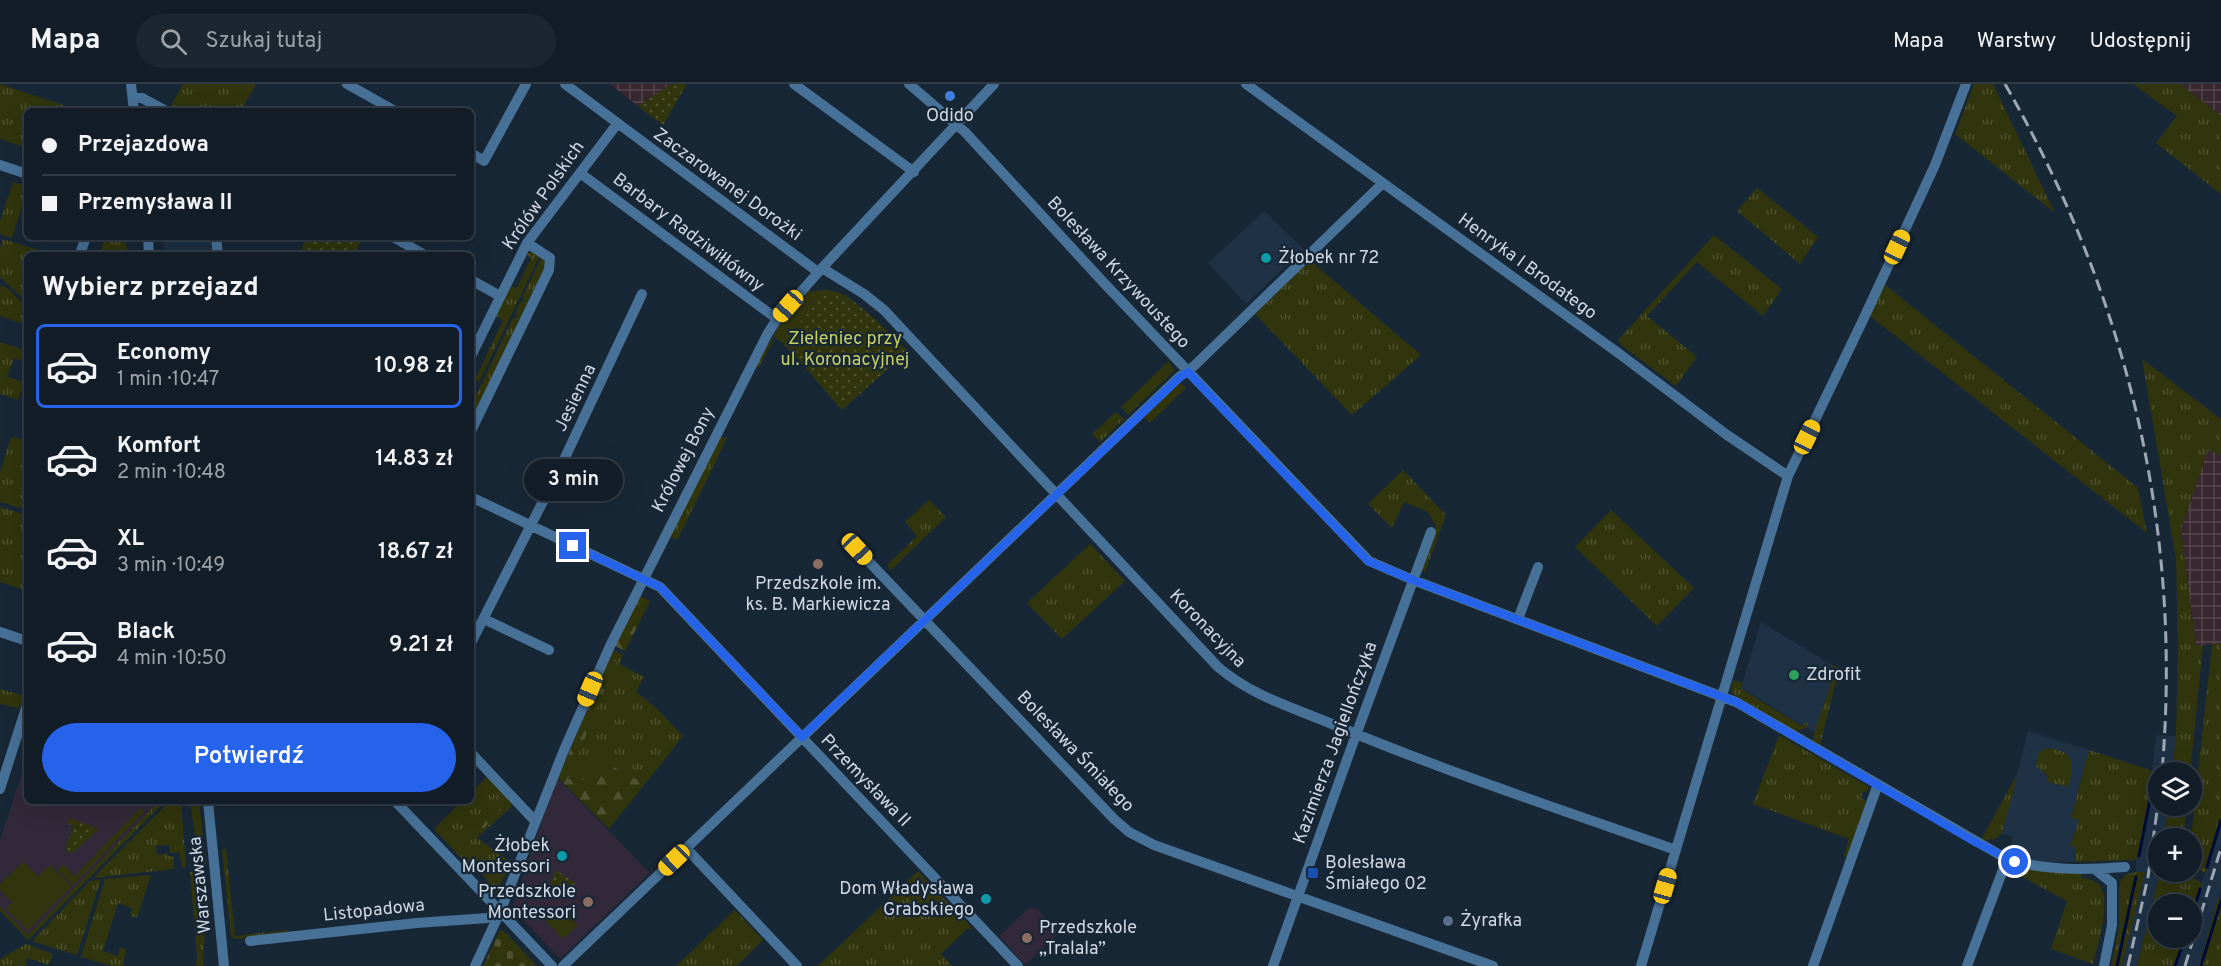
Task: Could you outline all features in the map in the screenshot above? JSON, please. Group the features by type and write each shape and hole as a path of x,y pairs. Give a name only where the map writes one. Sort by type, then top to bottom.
{"street":[{"path":"131,84 134,108"},
{"path":"347,84 366,88 391,108"},
{"path":"474,155 484,161 526,84"},
{"name":"Zaczarowanej Dorożki","path":"565,84 820,270"},
{"path":"794,84 914,172"},
{"name":"Bolesława Krzywoustego","path":"909,84 958,125 1368,561 1745,707 2007,859 2044,867 2095,870 2125,867"},
{"name":"Królowej Bony","path":"475,966 500,912 590,689 758,350 777,319 820,270 994,84"},
{"name":"Henryka I Brodatego","path":"1246,84 1621,355 1727,435 1788,476"},
{"path":"1641,966 1788,476 1935,165 1966,84"},
{"path":"133,98 142,98 160,108"},
{"name":"Królów Polskich","path":"474,350 527,243 617,124"},
{"path":"0,165 24,173"},
{"name":"Barbary Radziwiłłówny","path":"580,173 777,319"},
{"path":"563,966 1179,378 1188,372 1383,183"},
{"path":"398,240 420,252"},
{"path":"474,425 549,270 550,258 527,243"},
{"name":"Koronacyjna","path":"820,270 864,294 884,310 1218,667 1237,683 1356,735 1676,850"},
{"path":"474,282 500,296"},
{"name":"Jesienna","path":"474,637 642,294"},
{"name":"Przemysława II","path":"474,498 660,587 1018,966"},
{"name":"Kazimierza Jagiellończyka","path":"1273,966 1431,531"},
{"name":"Bolesława Śmiałego","path":"853,545 1114,819 1129,832 1150,844 1493,966"},
{"path":"1518,619 1538,567"},
{"path":"484,619 549,650"},
{"path":"0,632 24,640"},
{"path":"0,789 24,714"},
{"path":"474,756 535,821"},
{"path":"1813,966 1878,784"},
{"name":"Warszawska","path":"208,804 224,966"},
{"path":"398,804 552,966"},
{"path":"686,848 797,966"},
{"path":"1967,966 2007,859"},
{"path":"2095,870 2112,883 2112,925 2104,966"},
{"name":"Listopadowa","path":"250,941 487,918 500,912"}],"shaded area":[{"path":"610,84 671,84 638,106"},
{"path":"2180,84 2221,84 2221,116"},
{"path":"1264,211 1304,249 1246,304 1208,263"},
{"path":"163,240 212,240 214,252 165,252"},
{"path":"2208,449 2221,455 2221,643 2196,647 2181,529"},
{"path":"1761,622 1839,669 1822,737 1741,688"},
{"path":"2028,731 2089,750 2071,817 2079,820 2070,846 2075,847 2075,862 2036,862 2024,859 2012,847 2012,836 2002,833"},
{"path":"2156,735 2176,736 2173,762 2153,762"},
{"path":"24,766 24,804 156,804 28,935 0,907 0,840"},
{"path":"557,778 650,873 560,959 512,908"},
{"path":"2148,808 2148,816 2167,816 2166,828 2148,828 2148,882 2158,882 2155,894 2148,894 2148,921 2137,966 2122,966 2145,872 2136,872 2136,860"},
{"path":"2221,819 2221,889 2199,966 2175,966 2181,948 2202,948 2202,894 2198,894"},
{"name":"Przedszkole „Tralala”","path":"1029,908 1036,908 1059,933 1025,965 999,936"}],"green space":[{"path":"0,84 72,108 24,108 24,147 0,139"},
{"path":"183,84 256,84 243,108 175,108 171,106"},
{"path":"671,84 687,84 663,125 638,106"},
{"path":"1974,84 1993,84 2055,213 1955,134"},
{"path":"2133,84 2180,84 2221,116 2221,194 2156,143 2177,116"},
{"path":"13,182 24,185 24,199 12,238 0,234 0,221"},
{"path":"1757,188 1818,237 1800,264 1737,211"},
{"path":"1714,235 1782,289 1763,316 1697,262 1647,316 1697,357 1676,386 1621,345 1618,340"},
{"path":"3,239 44,252 24,252 24,299 0,277 0,248"},
{"path":"104,240 125,240 128,252 100,252"},
{"path":"306,240 361,241 355,252 306,252 301,249"},
{"path":"84,248 97,252 82,252"},
{"path":"531,251 540,255 479,382 475,380 503,320 496,316 511,286 517,288 531,258 525,254"},
{"path":"542,256 546,264 474,415 474,400 513,318 515,319 517,315 515,314 520,302 522,303 524,299 522,298"},
{"path":"1313,263 1421,355 1352,415 1255,314 1306,264"},
{"path":"1884,284 2138,488 2147,533 1870,316"},
{"path":"0,286 6,287 24,304 24,324 0,316"},
{"path":"829,289 829,292 801,321 788,348 775,337 758,369 756,366 781,323 809,290 811,292"},
{"name":"Zieleniec przy ul. Koronacyjnej","path":"827,292 837,292 853,301 908,351 842,410 788,348 801,321"},
{"path":"0,342 24,350 24,361 14,358 7,377 24,382 18,400 0,394"},
{"path":"2142,359 2221,419 2221,455 2208,450 2181,529 2196,646 2203,646 2191,762 2173,762 2178,649 2176,558"},
{"path":"1169,361 1174,371 1128,415 1121,407"},
{"path":"1180,382 1186,388 1150,423 1144,417"},
{"path":"1116,412 1124,419 1100,442 1092,434"},
{"path":"720,436 727,438 676,540 670,536"},
{"path":"11,438 24,440 24,509 0,502 0,472"},
{"path":"1403,470 1446,515 1425,572 1421,570 1436,526 1428,512 1404,502 1392,528 1368,504"},
{"path":"929,500 946,517 891,570 887,565 917,536 905,522"},
{"path":"0,507 24,514 24,590 0,582"},
{"path":"1611,510 1694,588 1657,626 1575,547"},
{"path":"1090,544 1125,581 1062,639 1027,603"},
{"path":"640,596 650,601 625,651 615,646"},
{"path":"2221,643 2221,819 2206,873 2202,871 2202,828 2192,828 2193,816 2202,816 2202,762 2199,762 2212,644"},
{"path":"613,650 623,655 619,664 644,677 636,692 655,707 683,736 645,784 599,759 585,780 567,779 616,662 609,659"},
{"path":"609,659 616,662 568,779 585,780 599,759 645,784 609,829 558,778"},
{"path":"1831,664 1839,669 1820,745 1813,740 1831,682"},
{"path":"1733,680 1743,683 1741,688 1746,692 1802,726 1806,721 1808,724 1806,728 1796,731 1733,694 1731,689"},
{"path":"0,689 22,695 24,689 24,699 18,708 0,704"},
{"path":"1779,735 1869,787 1867,792 1863,791 1861,798 1868,802 1848,858 1844,856 1849,839 1753,804"},
{"path":"2046,748 2063,752 2071,760 2072,771 2068,787 2048,782 2046,774 2036,766 2039,752"},
{"path":"2089,750 2148,769 2148,808 2136,860 2075,862 2075,847 2070,846 2079,820 2071,818"},
{"path":"487,777 511,802 511,807 477,838 511,862 497,893 491,889 488,881 480,872 482,869 478,864 475,867 467,864 434,829 459,804 474,804 474,790"},
{"path":"2017,778 2002,833 1995,839 1981,840"},
{"path":"496,800 501,805 501,810 484,828 476,829 473,821 476,816"},
{"path":"156,804 162,804 28,940 0,911 0,907 28,935"},
{"path":"167,804 181,804 186,867 182,867 179,852 170,853 169,845 156,846 157,855 168,853 168,856 173,856 174,869 93,878"},
{"path":"190,804 199,804 206,866 199,866"},
{"path":"140,808 144,812 73,885 58,870 63,864 75,876"},
{"path":"2167,816 2186,816 2184,828 2166,828"},
{"path":"70,818 99,829 73,853 65,851 73,826 68,824"},
{"path":"226,848 235,936 288,930 288,933 235,939 231,936 222,850"},
{"path":"23,862 38,876 50,865 72,886 28,930 6,909 12,902 0,890 0,884"},
{"path":"2016,868 2081,874 2082,878 2099,884 2103,892 2104,912 2093,964 2051,949 2067,901 2015,873"},
{"path":"556,870 576,884 559,900 547,894"},
{"path":"918,871 973,929 967,929 941,954 952,966 818,966"},
{"path":"190,872 196,872 206,910 203,966 196,966"},
{"path":"2145,872 2122,966 2111,966 2119,928 2121,879 2127,874"},
{"path":"151,875 137,918 130,916 132,908 118,903 103,951 118,956 120,947 126,949 123,966 112,966 81,957 105,879"},
{"path":"101,879 77,955 34,942 34,939 90,881"},
{"path":"2158,882 2202,883 2199,894 2155,894"},
{"path":"2218,898 2221,899 2221,966 2199,966"},
{"path":"560,906 578,925 563,939 545,920"},
{"path":"735,910 763,940 737,966 676,966"},
{"path":"2148,921 2148,948 2181,948 2175,966 2137,966"},
{"path":"500,930 505,932 537,966 483,966"},
{"path":"26,944 53,954 49,965 28,958 25,966 0,966 0,959"}],"waterway":[{"path":"2139,856 2148,810"},
{"path":"2207,867 2221,820"},
{"path":"2117,966 2136,877"},
{"path":"2199,894 2200,889"},
{"path":"2201,966 2221,901"},
{"path":"2175,966 2181,948"}],"railway":[{"path":"2005,84 2048,165 2084,247 2114,330 2137,416 2154,502 2163,591 2166,681 2162,762"},
{"path":"2128,966 2148,877 2156,816"},
{"path":"2185,966 2221,848"}],"place":[{"name":"Odido","path":"950,96"},
{"name":"Żłobek nr 72","path":"1266,258"},
{"name":"Przedszkole im. ks. B. Markiewicza","path":"818,564"},
{"name":"Zdrofit","path":"1794,675"},
{"name":"Żłobek Montessori","path":"562,856"},
{"name":"Bolesława Śmiałego 02","path":"1313,873"},
{"name":"Dom Władysława Grabskiego","path":"986,899"},
{"name":"Przedszkole Montessori","path":"588,902"},
{"name":"Żyrafka","path":"1448,921"},
{"name":"Przedszkole „Tralala”","path":"1027,938"}],"route":[{"path":"573,546 660,587 802,737 1179,378 1188,372 1368,561 1376,566 1736,702 1975,842 2015,862"}]}
